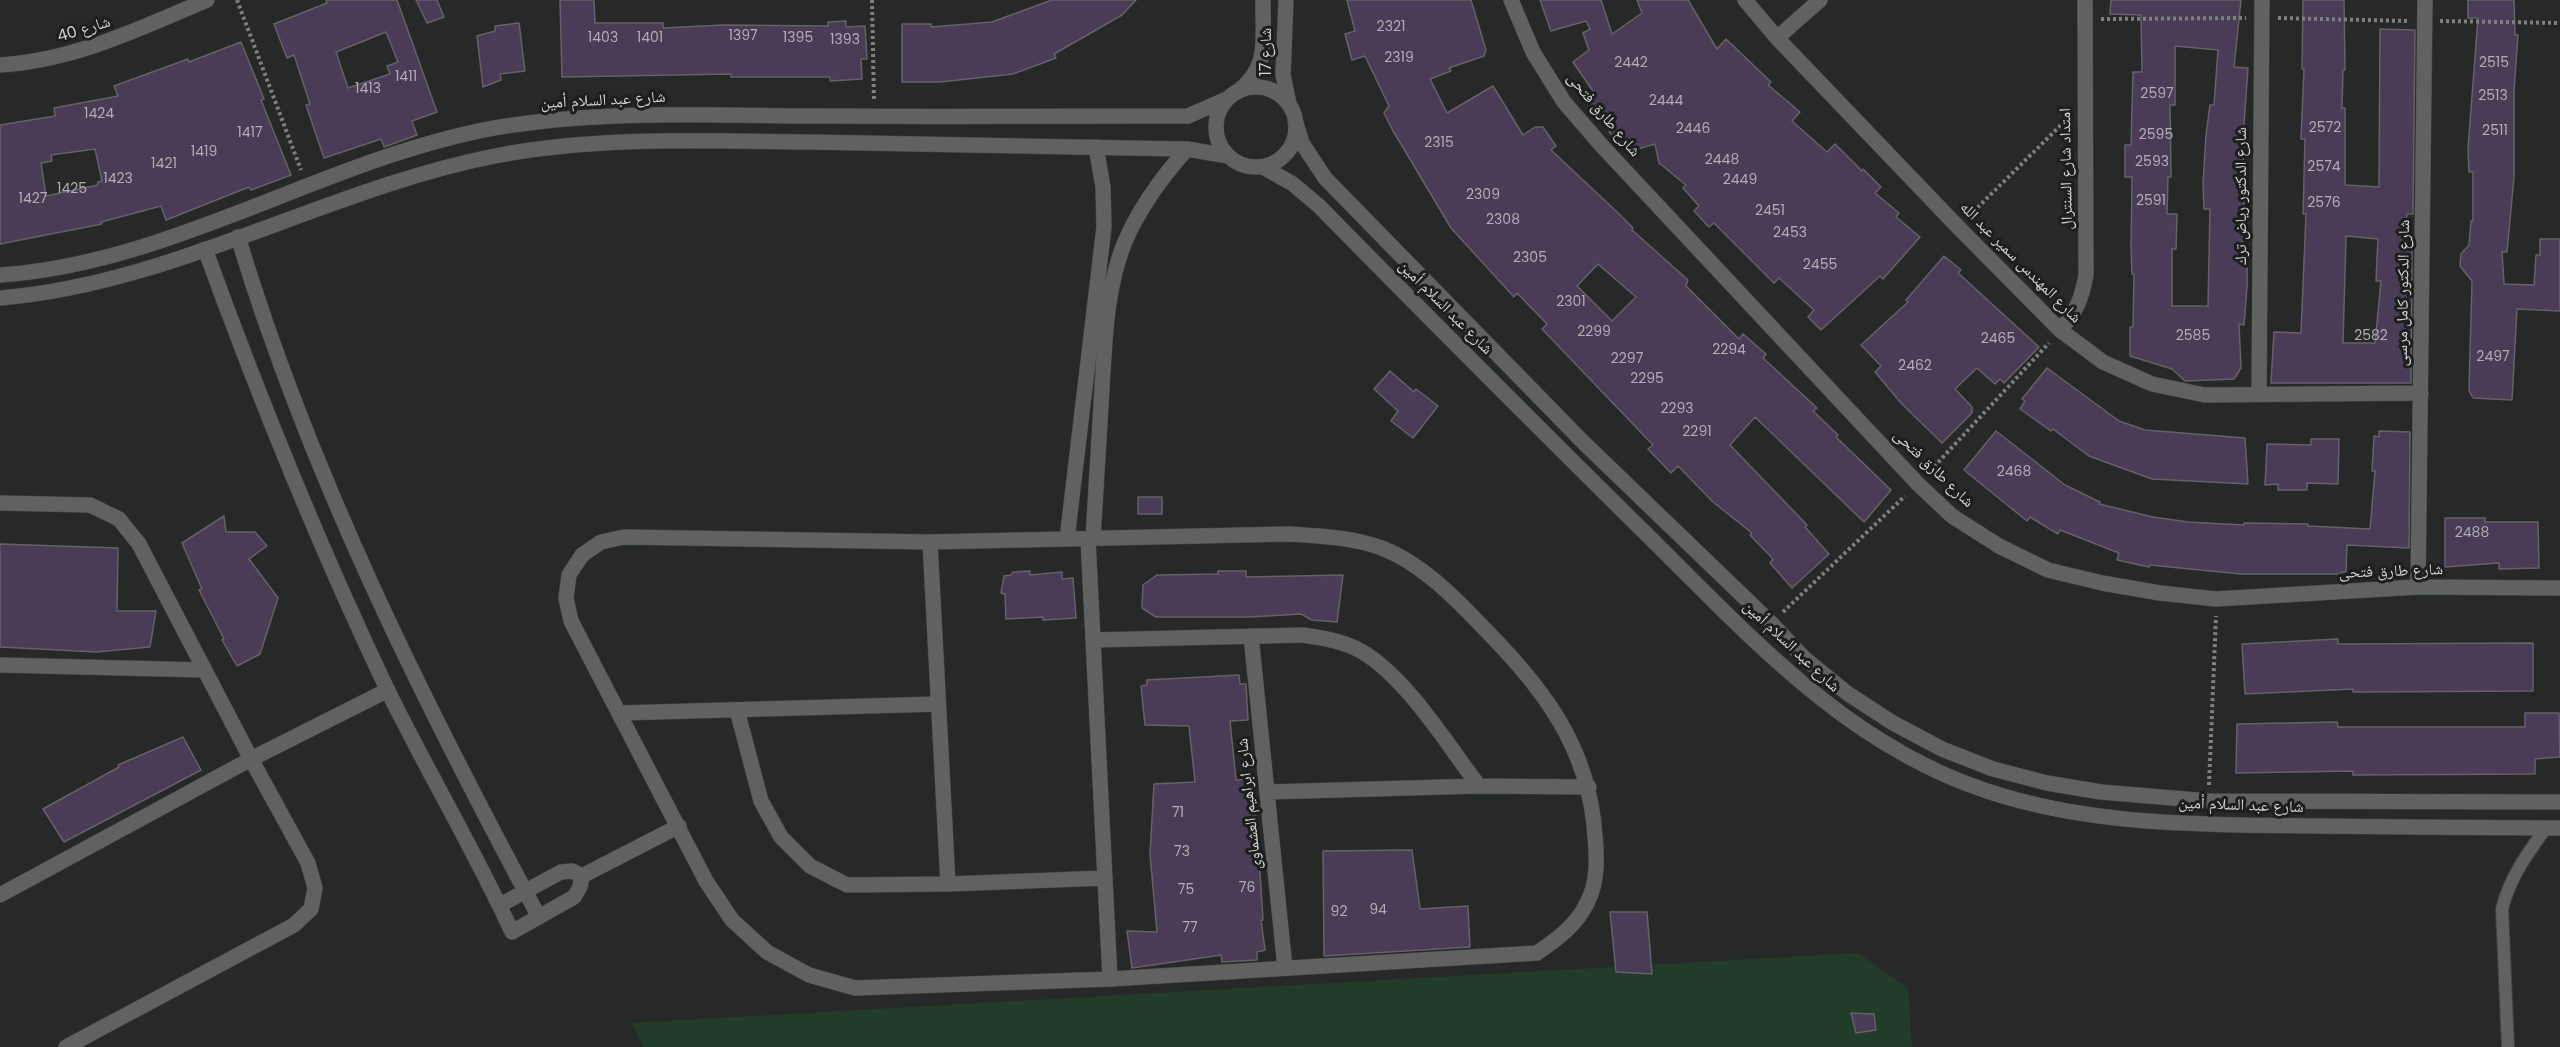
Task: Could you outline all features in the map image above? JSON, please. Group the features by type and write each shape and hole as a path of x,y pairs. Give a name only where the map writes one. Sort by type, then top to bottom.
{"street":[{"name":"شارع 40","path":"0,65 65,56 107,43 207,0"},
{"name":"شارع 17","path":"1232,95 1250,82 1260,63 1263,0"},
{"name":"شارع 17","path":"1286,0 1283,75 1289,104"},
{"name":"شارع طارق فتحى","path":"1511,0 1533,52 1564,102 1602,146 1918,484 1952,516 1999,546 2048,570 2102,583 2217,599 2418,587 2560,588"},
{"name":"شارع المهندس سمير عبد الله","path":"1745,0 1777,38 1958,227 2060,330 2103,363 2152,384 2205,395 2421,393"},
{"path":"1777,38 1820,0"},
{"name":"امتداد شارع السنترال","path":"2060,330 2074,315 2083,296 2086,275 2085,0"},
{"name":"شارع الدكتور رياض ترك","path":"2259,393 2262,0"},
{"name":"شارع الدكتور كامل مرسى","path":"2418,587 2425,0"},
{"path":"1260,87 1281,96 1289,104 1295,120 1296,133 1285,155 1275,163 1250,167 1228,156 1220,146 1216,134 1216,121 1220,109 1232,95 1260,87"},
{"name":"شارع عبد السلام أمين","path":"0,275 79,264 137,249 396,154 494,128 544,121 594,118 721,115 1188,116 1232,95"},
{"path":"721,115 728,128 723,141"},
{"path":"777,116 772,126 777,142"},
{"name":"شارع عبد السلام أمين","path":"1295,120 1309,158 1325,178 1584,442 1771,623 1804,658 1847,693 1893,723 1942,749 1994,769 2047,783 2101,792 2209,801 2560,802"},
{"path":"0,298 86,286 146,271 396,181 446,166 498,155 603,144 723,141 1186,149 1228,156"},
{"path":"1096,147 1103,187 1104,227 1090,539 1110,979"},
{"path":"1067,539 1100,319 1124,244 1136,218 1161,178 1186,149"},
{"name":"شارع عبد السلام أمين","path":"1263,166 1293,184 1319,206 1569,458 1788,672 1832,709 1880,742 1932,769 1986,791 2042,806 2093,814 2209,825 2553,828"},
{"path":"238,237 274,345 355,548 406,659 539,917"},
{"path":"205,249 234,331 282,448 388,690 513,932 574,897 580,887 582,876"},
{"path":"1569,458 1584,442"},
{"path":"0,503 90,505 119,519 139,543 251,759 308,863 315,888 311,909 294,925 66,1047"},
{"path":"1288,534 1337,536 1383,549 1424,572 1460,603 1541,690 1570,740 1589,787 1597,867 1588,903 1567,932 1537,953 1110,979 855,988 809,975 767,952 732,920 706,881 571,621 566,598 569,575 582,555 601,542 624,537 649,536 930,542 1067,539 1288,534"},
{"path":"930,542 948,884"},
{"path":"1093,640 1303,635 1332,639 1359,650 1384,666 1404,688 1479,786"},
{"name":"شارع ابراهيم العشماوى","path":"1251,636 1285,968"},
{"path":"0,665 204,670"},
{"path":"0,895 251,759 388,690"},
{"path":"620,713 938,704"},
{"path":"737,710 761,801 781,837 810,866 847,885 1105,878"},
{"path":"1267,792 1479,786 1589,787"},
{"path":"582,876 679,826"},
{"path":"500,905 561,872 572,871 582,876"}],"lane":[{"path":"2508,1047 2502,909 2507,889 2519,865 2553,828"}],"path":[{"path":"237,0 307,187"},
{"path":"872,0 874,117"},
{"path":"2085,20 2262,18 2560,23"},
{"path":"1958,227 2084,102"},
{"path":"1771,623 1918,484 2060,330"},
{"path":"2209,801 2217,599"}],"green space":[{"path":"1858,953 1908,988 1912,1047 644,1047 631,1023"}],"building":[{"path":"326,0 397,0 437,112 412,121 417,135 384,147 381,139 324,158 306,105 310,104 294,55 287,58 274,24 327,3","holes":["386,32 398,62 387,66 390,74 348,88 336,52"]},
{"path":"416,0 437,0 444,17 427,23"},
{"path":"560,0 594,0 595,23 663,23 663,28 723,25 828,26 828,22 846,21 846,27 865,26 867,59 861,59 862,79 830,81 830,77 731,77 731,74 562,77"},
{"path":"1052,0 1136,0 1122,15 1054,54 1056,58 1013,74 940,82 902,82 902,24 931,24 931,27 992,22"},
{"path":"1347,0 1471,0 1486,50 1484,56 1449,68 1451,71 1430,79 1447,113 1493,86 1523,135 1535,127 1543,127 1556,146 1551,150 1617,212 1633,228 1632,230 1688,280 1686,286 1739,339 1743,334 1766,354 1763,358 1817,408 1813,411 1838,435 1836,437 1891,490 1864,522 1755,417 1730,445 1807,525 1805,527 1829,554 1792,588 1770,563 1773,559 1750,535 1752,533 1713,502 1678,466 1671,473 1648,449 1653,445 1542,329 1547,324 1517,293 1514,297 1451,228 1384,113 1389,106 1365,56 1352,60 1345,34 1355,31","holes":["1598,264 1636,297 1612,321 1577,286"]},
{"path":"1540,0 1601,0 1612,34 1642,13 1637,0 1688,0 1717,49 1726,39 1771,82 1768,85 1800,112 1792,121 1827,152 1835,144 1862,171 1863,169 1881,187 1875,193 1899,213 1896,217 1920,237 1883,279 1880,276 1821,330 1808,317 1814,310 1779,278 1774,283 1714,223 1709,227 1694,211 1699,206 1683,188 1686,185 1659,163 1655,144 1628,152 1609,132 1611,130 1586,96 1593,91 1573,62 1589,50 1583,33 1590,29 1586,21 1551,31"},
{"path":"2111,0 2241,0 2234,67 2248,68 2243,137 2242,250 2247,251 2247,286 2244,325 2239,324 2241,368 2234,379 2185,381 2172,369 2130,356 2134,274 2132,274 2131,248 2132,177 2125,177 2125,145 2131,145 2133,72 2142,72 2141,15 2110,14","holes":["2175,46 2218,50 2214,105 2210,105 2206,135 2203,184 2204,209 2210,209 2208,306 2172,306 2172,249 2176,249 2177,214 2167,214 2168,177 2171,177 2170,105 2175,105"]},
{"path":"2303,0 2344,0 2345,70 2343,70 2342,108 2345,108 2345,185 2379,187 2380,29 2415,30 2413,214 2407,214 2405,250 2412,250 2411,383 2271,383 2274,332 2301,333 2306,214 2303,214 2305,139 2301,139 2304,69 2302,69","holes":["2346,236 2378,239 2376,281 2381,281 2375,343 2343,343"]},
{"path":"2468,0 2514,0 2515,35 2518,35 2514,91 2514,177 2507,252 2502,252 2504,284 2534,285 2536,255 2540,255 2540,239 2560,239 2560,311 2517,309 2512,400 2473,398 2469,391 2472,281 2460,266 2461,254 2469,245 2471,221 2473,221 2473,172 2469,172 2468,149 2478,18 2468,18"},
{"path":"519,23 525,71 500,74 501,80 483,87 477,36 495,31 495,26"},
{"path":"241,42 291,175 251,190 249,187 166,220 161,206 101,222 102,224 0,244 0,125 55,116 54,108 118,96 114,86 188,59 189,62","holes":["95,149 102,181 98,182 98,185 46,196 41,163 52,161 51,155"]},
{"path":"1944,256 1961,270 1958,273 2039,347 2004,383 2000,379 1995,384 1977,368 1955,389 1972,407 1972,413 1942,443 1901,403 1875,372 1881,366 1861,345 1908,302 1906,300"},
{"path":"2047,368 2119,421 2145,430 2245,438 2248,484 2152,479 2089,456 2053,429 2051,431 2020,409 2025,401 2022,399"},
{"path":"1390,371 1414,392 1416,389 1438,406 1413,438 1391,421 1398,411 1374,389"},
{"path":"1996,431 2065,485 2100,502 2099,504 2153,517 2188,522 2244,525 2244,523 2308,524 2308,526 2370,529 2375,471 2372,471 2374,436 2379,437 2379,431 2410,432 2409,548 2347,545 2346,572 2341,572 2341,574 2241,574 2150,565 2149,567 2117,560 2119,553 2060,530 2058,534 2030,517 2027,521 1964,470"},
{"path":"2311,439 2339,439 2338,484 2307,483 2307,490 2278,490 2278,484 2265,485 2267,444 2311,445"},
{"path":"1138,497 1162,497 1162,514 1138,514"},
{"path":"224,516 226,532 255,532 267,546 249,559 278,598 260,654 237,666 199,590 202,589 182,543"},
{"path":"2445,518 2485,518 2485,522 2538,522 2539,568 2499,569 2499,563 2445,567"},
{"path":"0,544 118,548 117,611 156,611 150,647 96,652 0,647"},
{"path":"1030,571 1030,575 1062,572 1062,579 1073,578 1076,618 1006,619 1005,594 1001,593 1004,576 1011,575 1013,572"},
{"path":"1218,571 1246,571 1246,577 1343,575 1337,622 1312,620 1301,614 1250,617 1156,617 1142,608 1143,585 1157,575 1218,574"},
{"path":"2338,639 2338,644 2533,643 2533,691 2353,692 2353,689 2245,694 2242,644"},
{"path":"1239,675 1240,684 1246,684 1248,720 1230,721 1236,780 1254,779 1257,858 1259,858 1263,920 1261,920 1265,950 1257,952 1257,960 1222,962 1221,955 1132,968 1127,931 1157,932 1150,854 1154,784 1195,782 1189,726 1145,725 1141,686 1147,685 1147,680"},
{"path":"2525,713 2559,713 2560,757 2535,759 2535,774 2353,775 2353,771 2236,773 2237,724 2337,722 2338,727 2525,727"},
{"path":"183,737 201,770 64,842 43,809 119,767 118,765"},
{"path":"1412,850 1420,909 1468,906 1470,947 1324,956 1323,851"},
{"path":"1610,912 1647,912 1652,974 1616,972"},
{"path":"1851,1013 1874,1014 1876,1030 1856,1033"}]}
